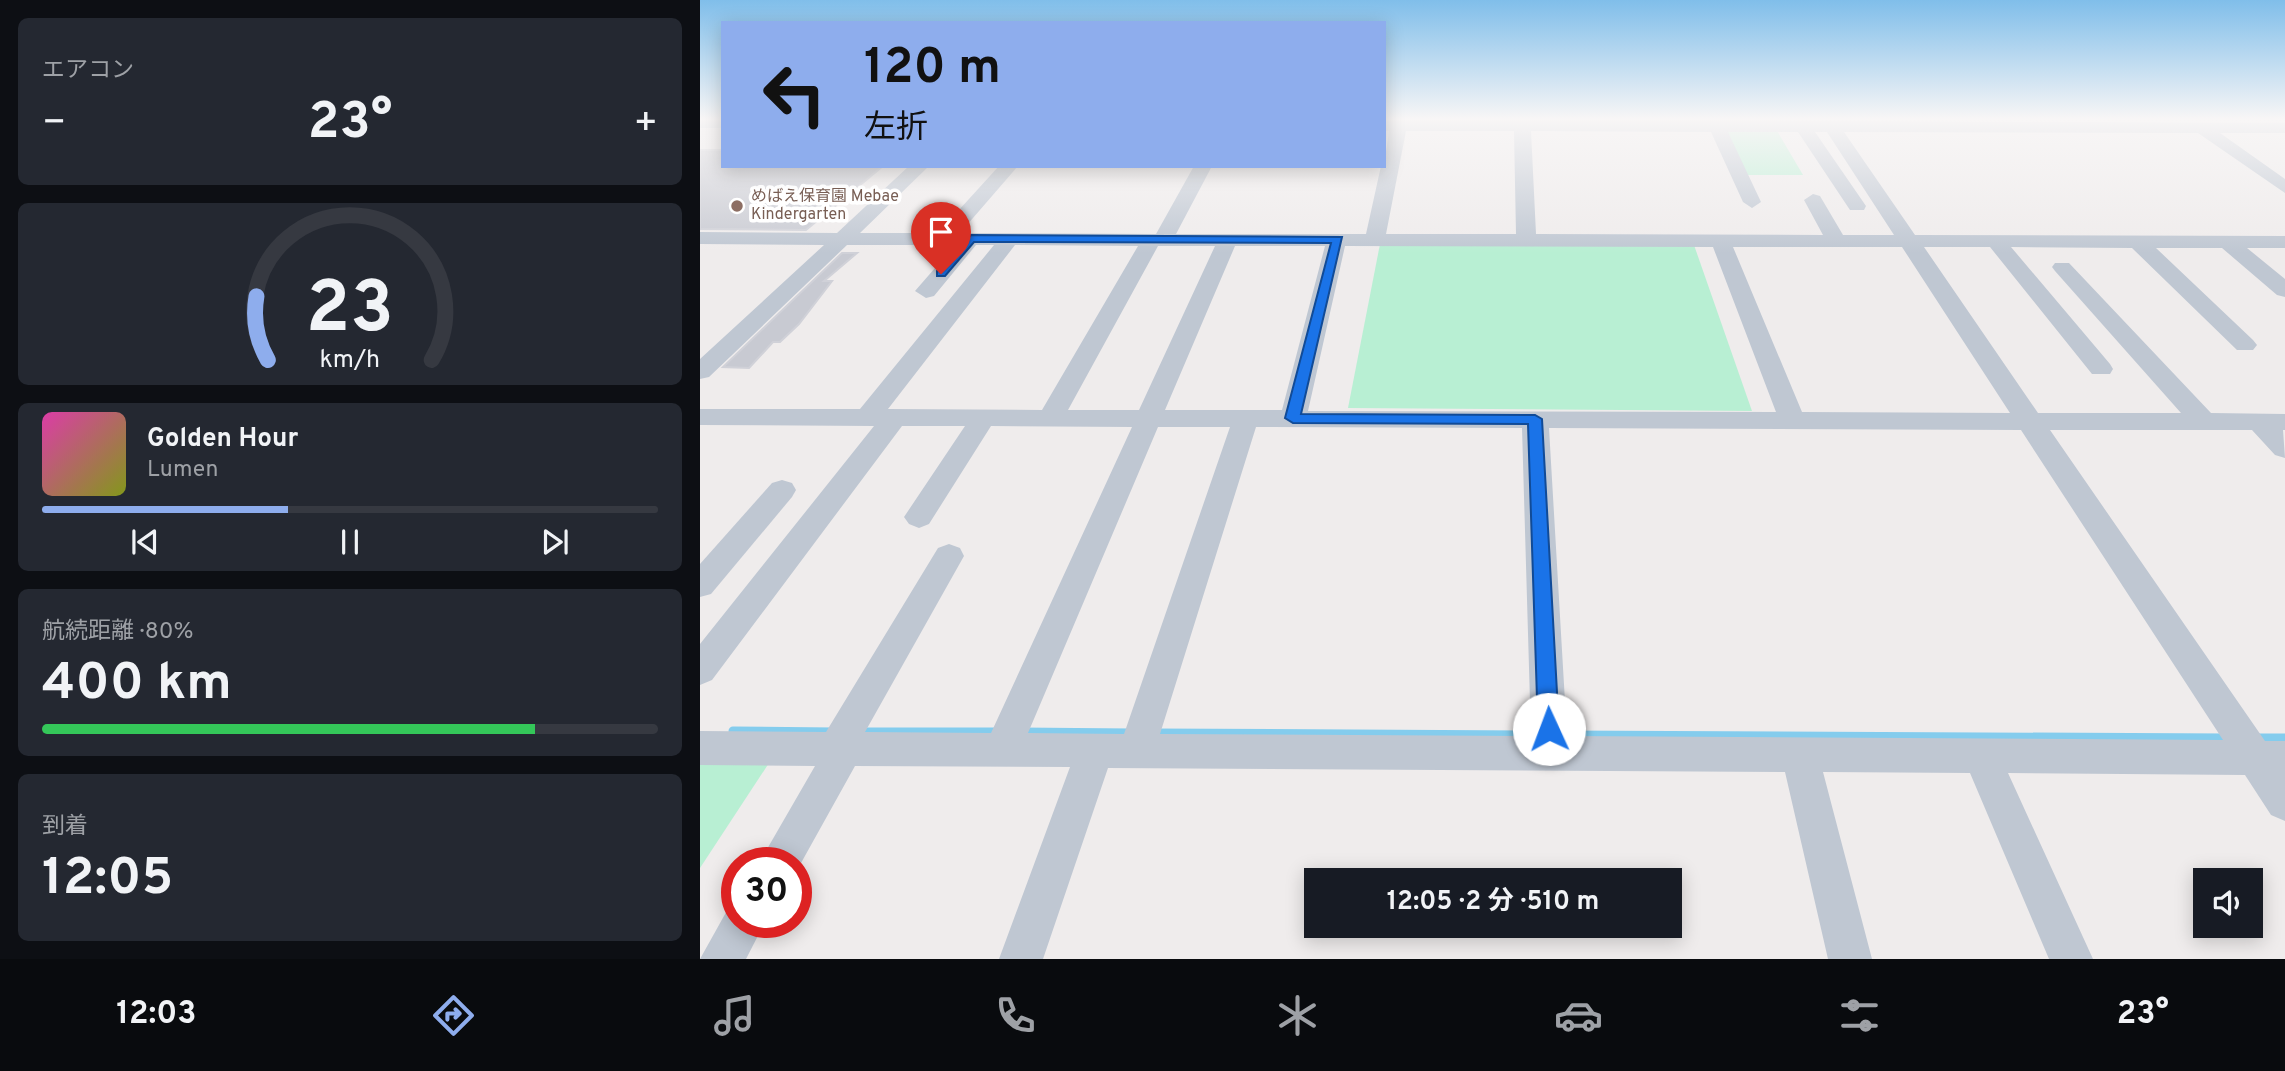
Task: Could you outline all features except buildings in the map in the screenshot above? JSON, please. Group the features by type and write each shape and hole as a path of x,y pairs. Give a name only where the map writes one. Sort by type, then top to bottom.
{"street":[{"path":"1375,237 1389,164"},
{"path":"1523,164 1526,237"},
{"path":"1734,164 1752,202"},
{"path":"1828,164 1857,206"},
{"path":"1857,164 2027,417 2256,748 2285,802"},
{"path":"2252,164 2285,187"},
{"path":"700,372 918,168"},
{"path":"947,236 1007,168"},
{"path":"1053,413 1202,168"},
{"path":"1813,200 1834,237"},
{"path":"700,238 845,235 947,236 971,239 1526,237 1721,241 1906,237 1995,241 2285,242"},
{"path":"926,291 971,239"},
{"path":"700,670 877,414 1010,239"},
{"path":"1007,740 1228,239"},
{"path":"1294,414 1338,239"},
{"path":"1721,241 1791,416"},
{"path":"1995,241 2101,369"},
{"path":"2227,241 2285,290"},
{"path":"2137,242 2245,345"},
{"path":"2062,267 2199,417"},
{"path":"700,417 877,414 984,417 1053,413 1246,418 1294,414 1535,419 1791,416 2199,417 2272,422 2285,449"},
{"path":"919,517 984,417"},
{"path":"1139,740 1246,418"},
{"path":"1535,419 1549,741"},
{"path":"700,585 782,490"},
{"path":"787,847 843,741 949,555"},
{"path":"700,748 843,741 1007,740 1095,751 1139,740 1549,741 1800,755 1980,755 2256,748"},
{"path":"1021,959 1095,751"},
{"path":"1800,755 1850,959"},
{"path":"1980,755 2071,959"},
{"path":"722,959 734,938"}],"green space":[{"path":"1741,164 1796,164 1803,175 1745,175"},
{"path":"1380,244 1694,245 1752,411 1348,408"},
{"path":"700,762 769,763 700,868"}],"waterway":[{"path":"733,731 835,732"},
{"path":"859,732 999,732"},
{"path":"1020,732 1132,733"},
{"path":"1153,733 1538,735"},
{"path":"1559,735 2228,738"},
{"path":"2256,738 2285,738"}],"place":[{"name":"めばえ保育園 Mebae Kindergarten","path":"737,206"}],"route":[{"path":"941,274 971,239 1338,239 1293,418 1535,419 1549,729"}]}
